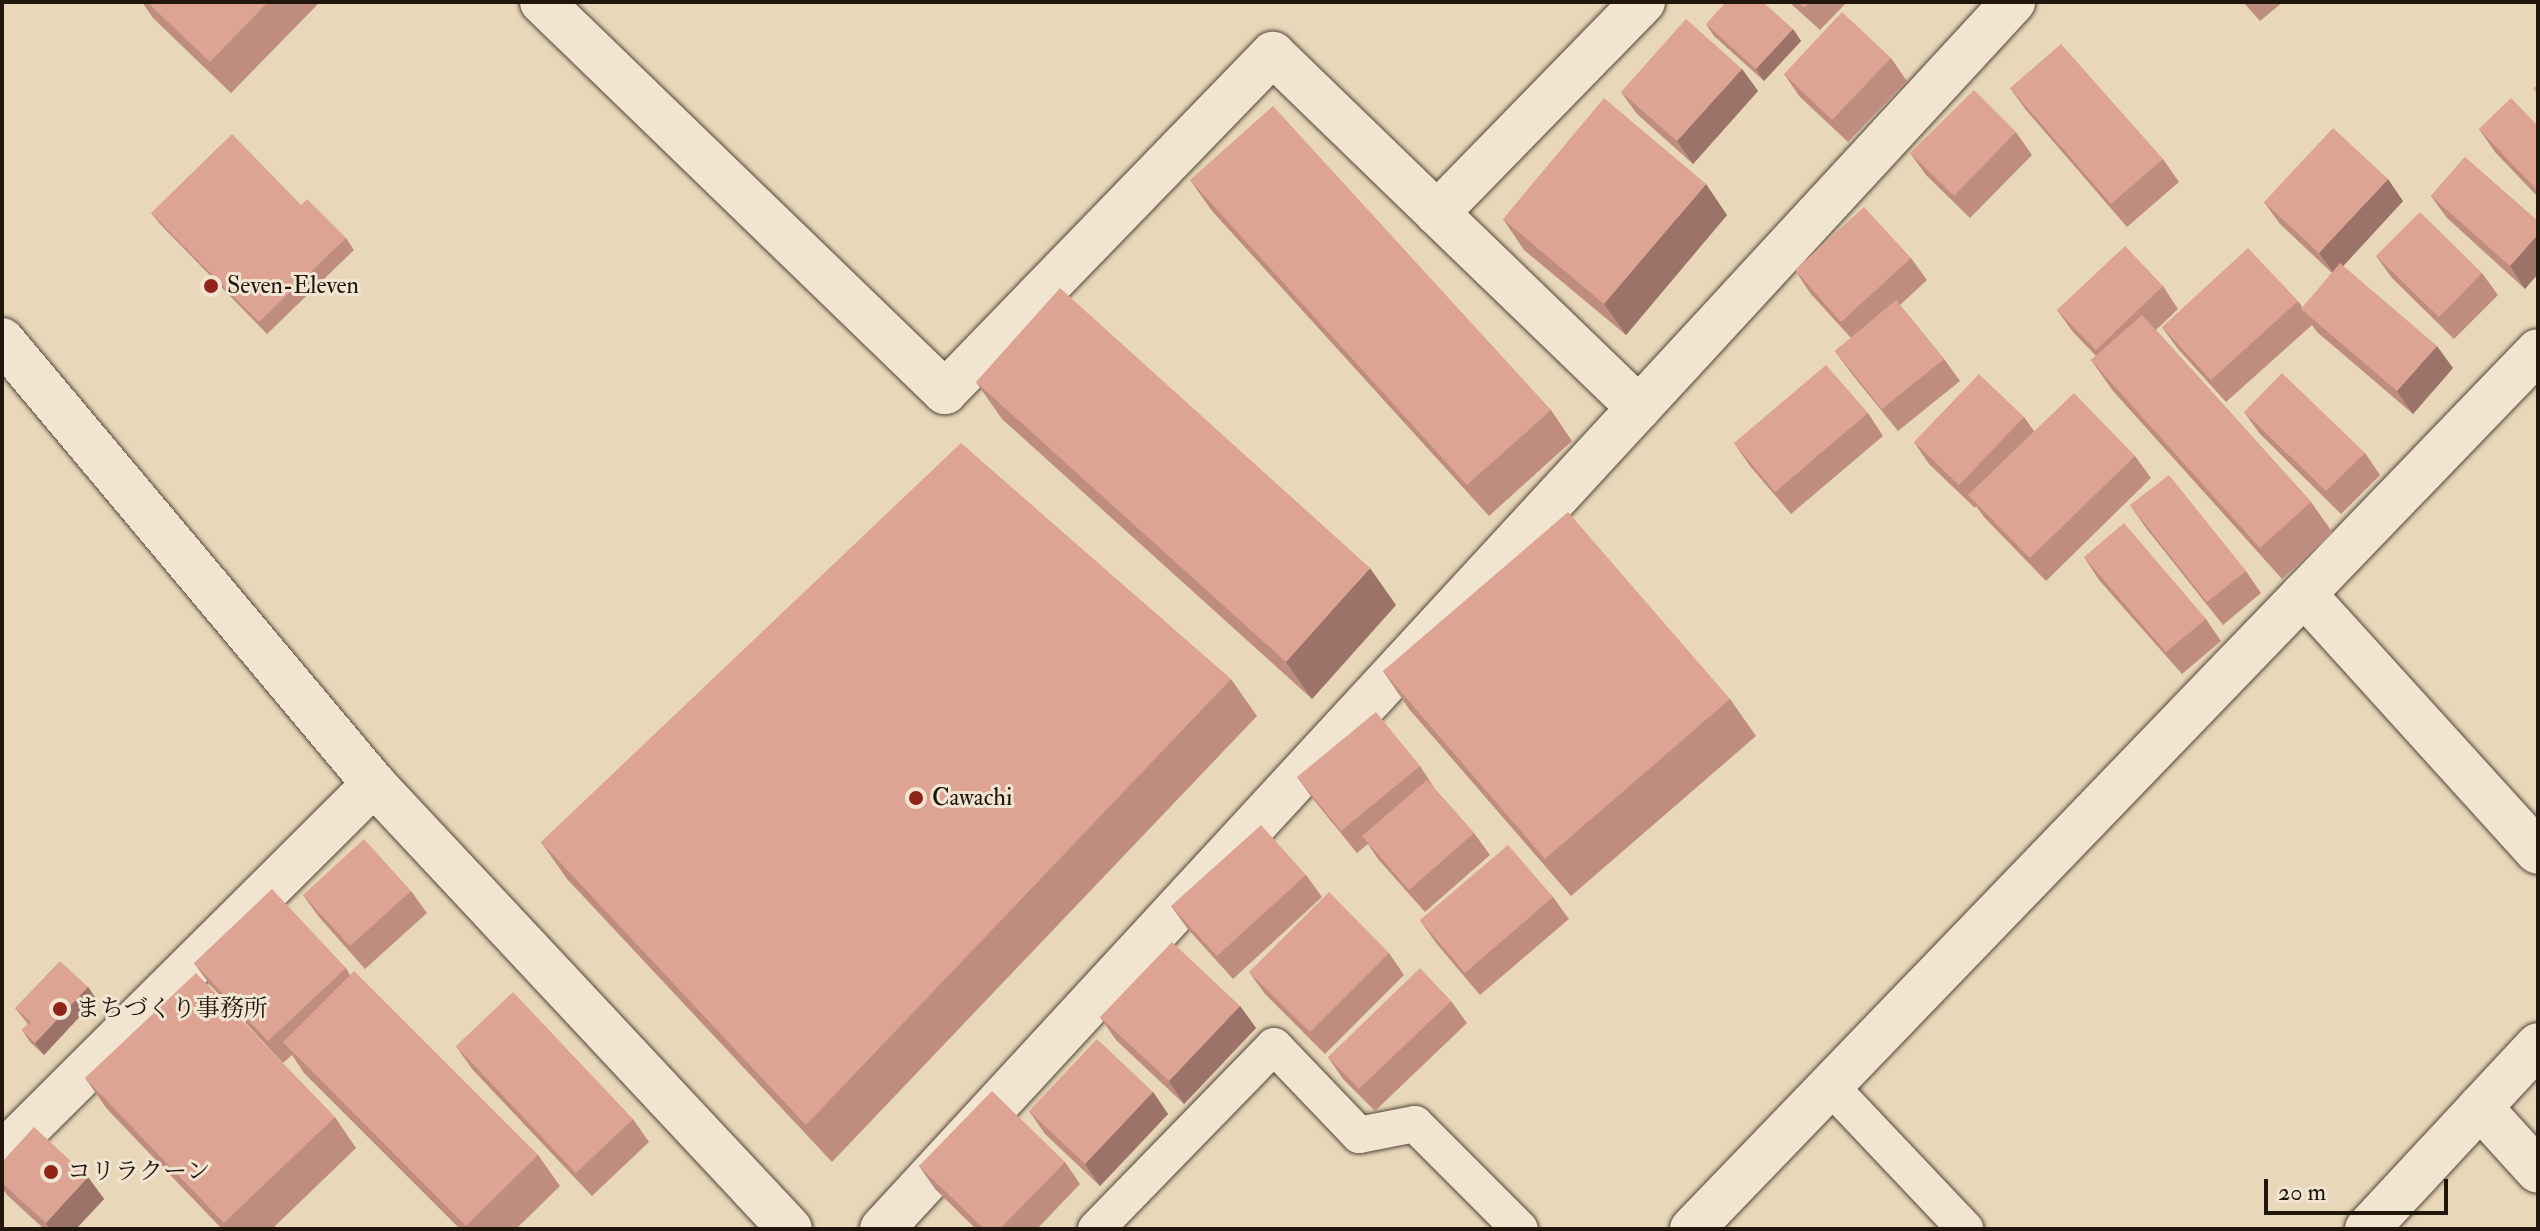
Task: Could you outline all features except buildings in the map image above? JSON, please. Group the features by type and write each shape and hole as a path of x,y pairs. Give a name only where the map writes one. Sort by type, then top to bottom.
{"street":[{"path":"542,2 945,392 1273,54 1639,408"},
{"path":"1437,213 1643,2"},
{"path":"882,1229 2013,2"},
{"path":"2,340 374,784 790,1229"},
{"path":"1692,1229 2538,351"},
{"path":"2304,594 2538,852"},
{"path":"2,1154 374,784"},
{"path":"2367,1229 2538,1045"},
{"path":"2480,1107 2538,1171"}],"lane":[{"path":"1096,1229 1274,1046 1359,1135 1415,1124 1520,1229"},
{"path":"1830,1086 1965,1229"}],"place":[{"name":"Seven-Eleven","path":"211,286"},
{"name":"Cawachi","path":"916,798"},
{"name":"まちづくり事務所","path":"60,1009"},
{"name":"コリラクーン","path":"51,1172"}]}
